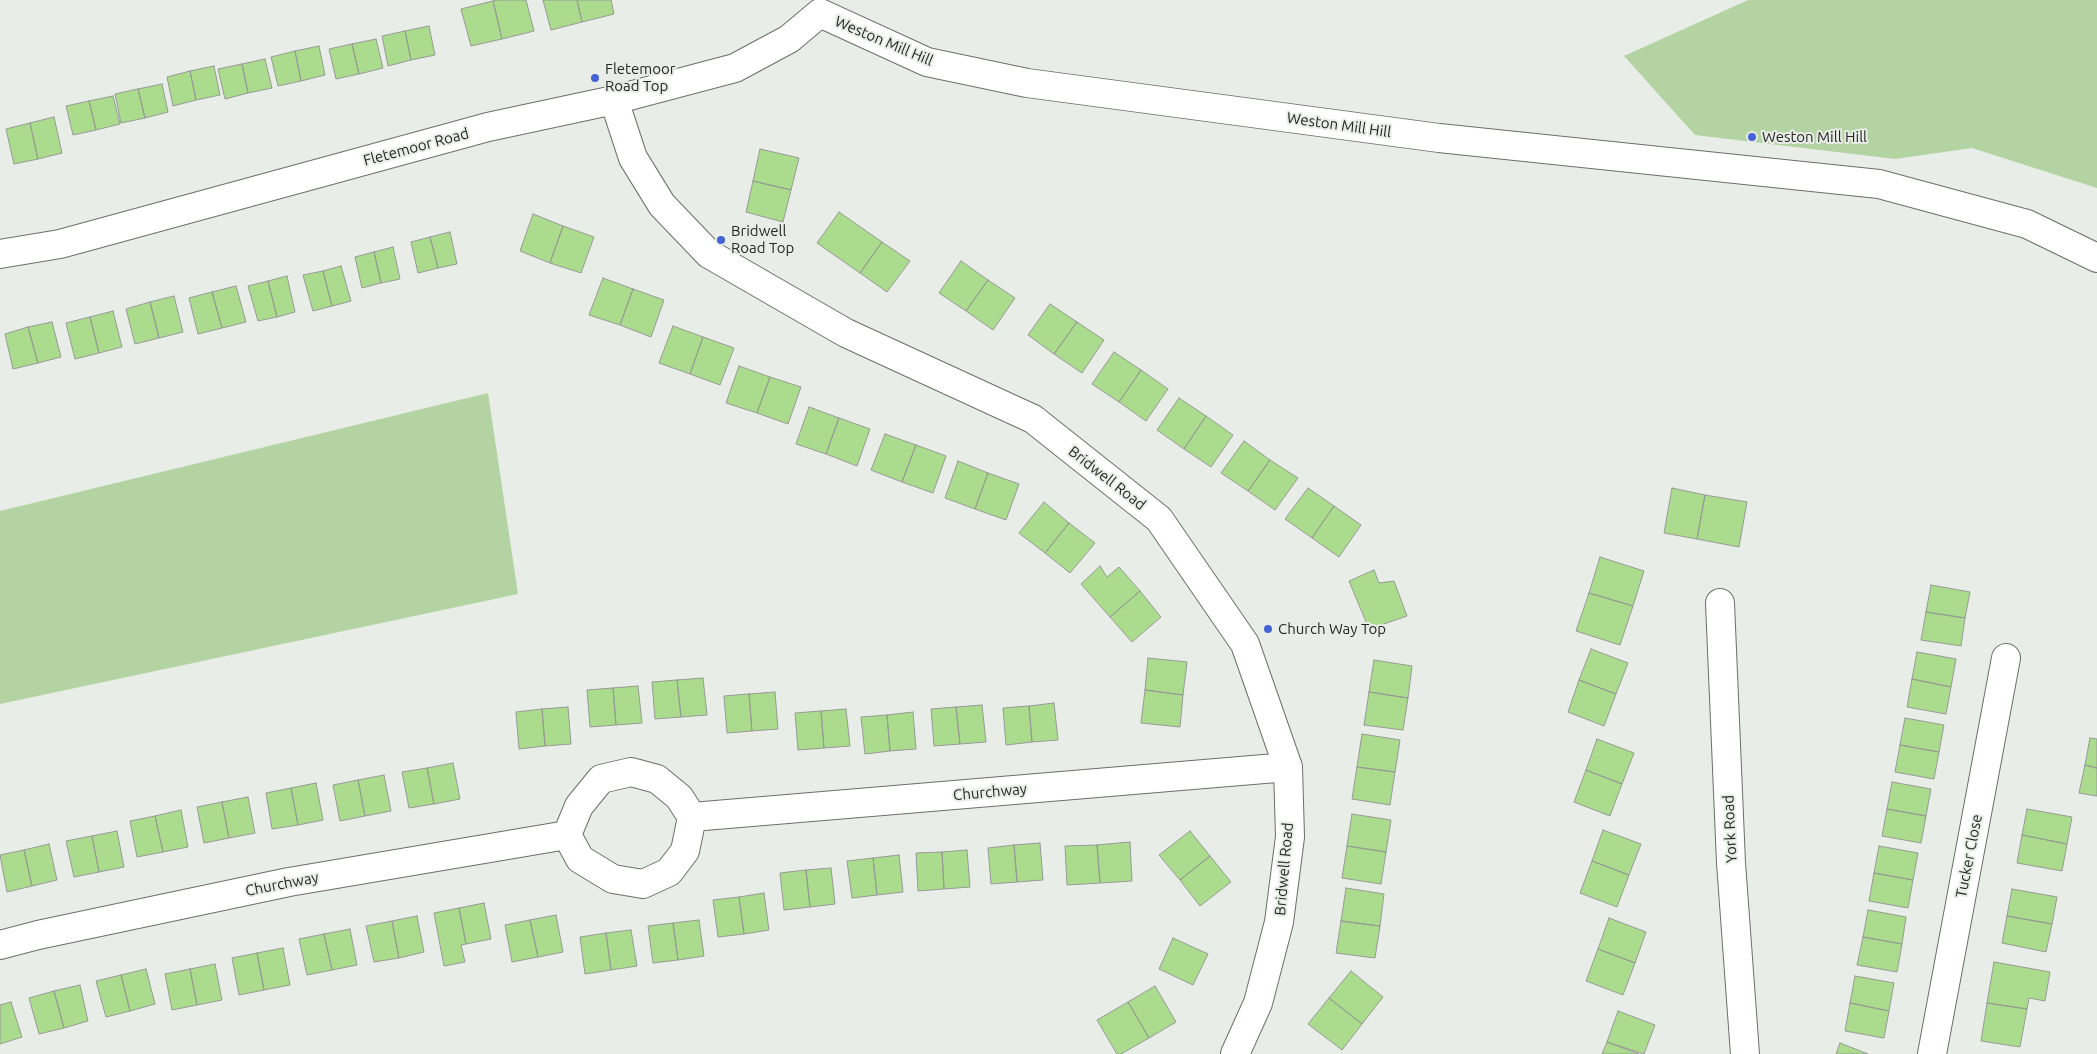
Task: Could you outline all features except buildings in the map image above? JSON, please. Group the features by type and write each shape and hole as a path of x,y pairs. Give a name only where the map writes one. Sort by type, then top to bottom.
{"street":[{"name":"Fletemoor Road","path":"0,254 60,244 488,127 614,100 736,68 789,39 817,7"},
{"name":"Weston Mill Hill","path":"817,7 927,62 1027,83 1439,138 1879,184 2027,224 2097,258"},
{"name":"Bridwell Road","path":"614,100 633,158 662,205 709,254 846,333 1033,419 1160,519 1245,644 1288,768 1290,838 1279,922 1258,1003 1235,1054"},
{"name":"York Road","path":"1720,603 1731,863 1745,1054"},
{"name":"Tucker Close","path":"1932,1054 2006,658"},
{"name":"Churchway","path":"692,817 1288,768"},
{"path":"631,772 657,779 678,797 692,817 685,851 669,872 643,884 613,879 580,859 567,835 579,806 602,780 631,772"},
{"name":"Churchway","path":"0,946 38,935 289,882 567,835"}],"green space":[{"path":"1748,0 2097,0 2097,188 1972,148 1895,159 1695,135 1624,56"},
{"path":"488,393 518,594 0,704 0,511"}],"place":[{"name":"Fletemoor Road Top","path":"595,78"},
{"name":"Weston Mill Hill","path":"1752,137"},
{"name":"Bridwell Road Top","path":"721,240"},
{"name":"Church Way Top","path":"1268,629"}]}
